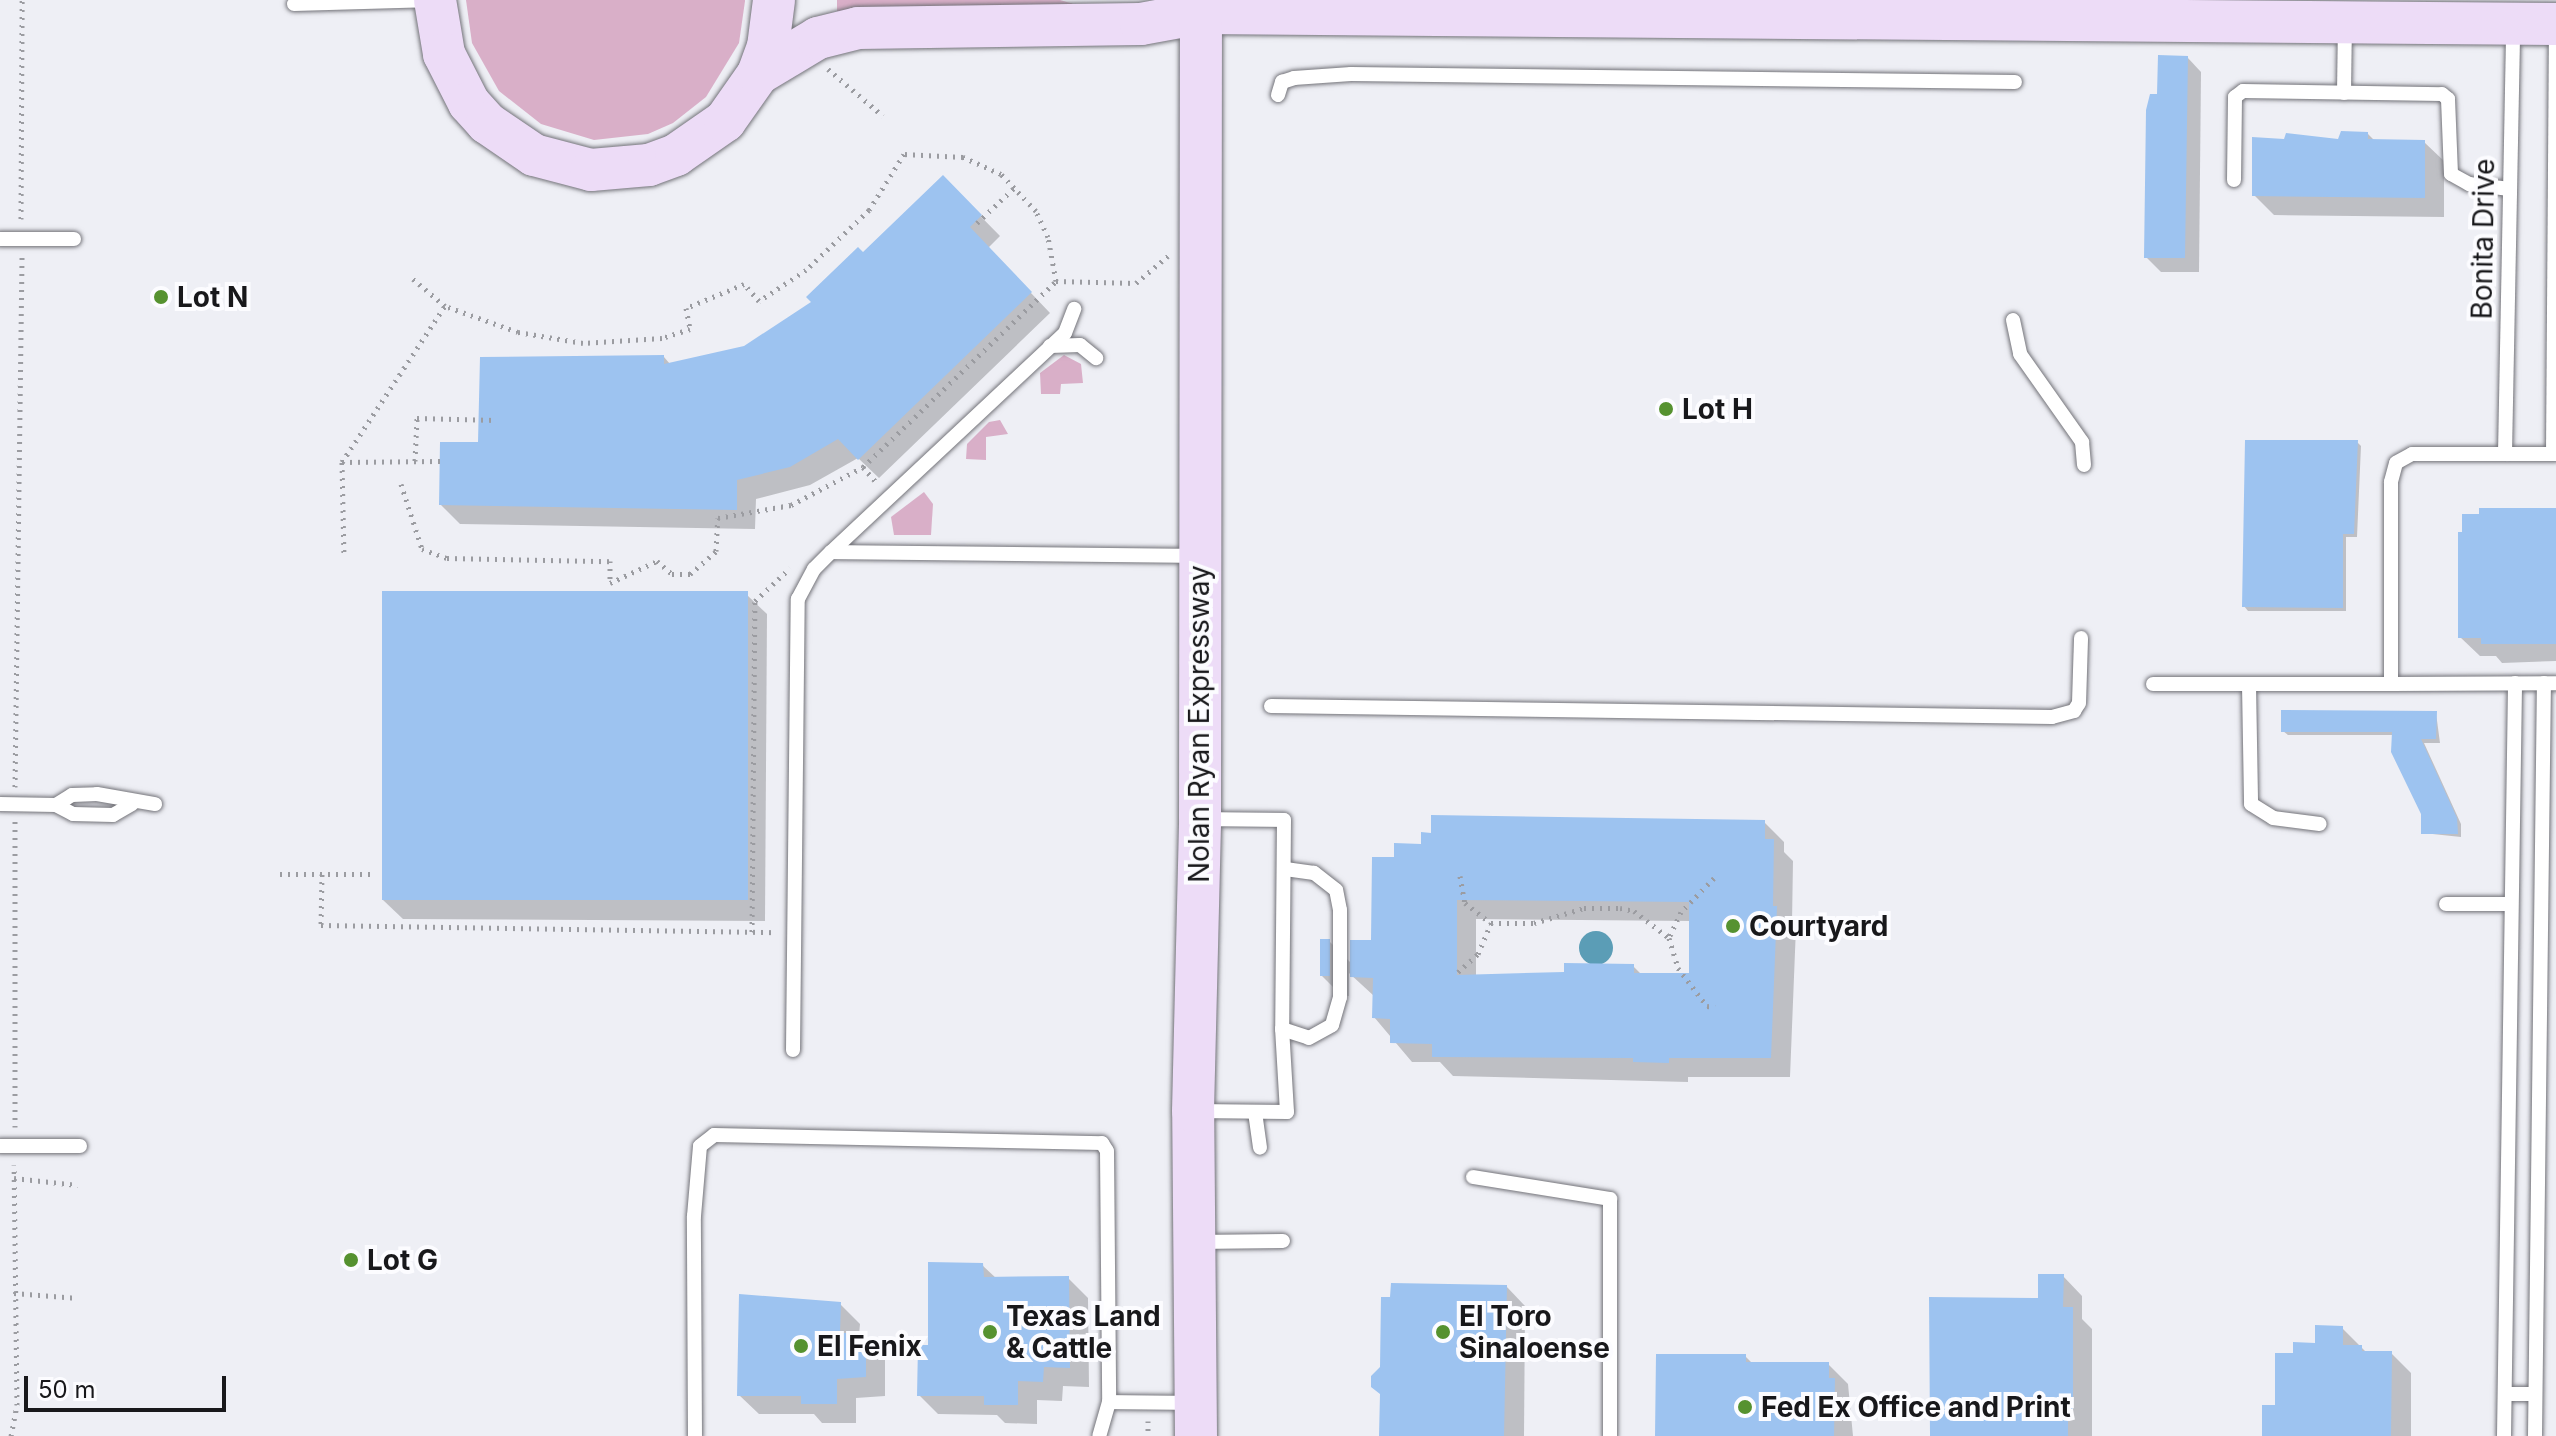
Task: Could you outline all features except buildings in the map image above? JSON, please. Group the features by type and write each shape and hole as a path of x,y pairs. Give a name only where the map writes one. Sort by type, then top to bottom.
{"street":[{"path":"435,0 444,54 469,103 509,141 561,165 620,170 676,155 725,121 758,74 768,47 774,0"},
{"path":"758,74 818,38 858,28 1141,24 1191,4 2080,9 2345,22 2556,25"},
{"name":"Nolan Ryan Expressway","path":"1191,4 1200,556 1200,819 1193,1111 1196,1427"}],"lane":[{"path":"294,4 435,0"},
{"path":"2344,93 2345,22"},
{"name":"Bonita Drive","path":"2505,454 2513,25"},
{"path":"2391,684 2391,482 2396,463 2412,454 2554,454 2556,25"},
{"path":"1278,95 1282,82 1294,78 1351,74 2015,82"},
{"path":"2234,180 2238,94 2447,95 2451,174 2469,184 2510,189"},
{"path":"0,239 74,239"},
{"path":"793,1050 798,599 803,584 831,552 1065,333 1074,309"},
{"path":"2013,320 2020,354 2082,442 2084,465"},
{"path":"1050,347 1080,345 1096,358"},
{"path":"831,552 1200,556"},
{"path":"1271,706 2052,717 2074,711 2079,703 2081,638"},
{"path":"2504,1436 2509,904 2515,683"},
{"path":"2153,684 2550,683 2539,825 2535,1436"},
{"path":"2249,685 2251,804 2273,818 2320,824"},
{"path":"0,804 56,805 72,795 120,794 132,804 155,804"},
{"path":"1193,1111 1287,1112 1282,1029 1284,820 1200,819"},
{"path":"2539,825 2556,825"},
{"path":"1282,1029 1309,1038 1332,1025 1340,997 1336,890 1314,873 1285,869"},
{"path":"2446,904 2509,904"},
{"path":"1255,1112 1260,1148"},
{"path":"695,1436 694,1216 700,1146 704,1137 714,1135 1102,1143 1107,1151 1109,1402 1099,1436"},
{"path":"0,1146 80,1146"},
{"path":"1473,1177 1610,1199 1610,1436"},
{"path":"1196,1242 1283,1241"},
{"path":"2505,1394 2535,1394"},
{"path":"1109,1402 1196,1427"}],"path":[{"path":"21,203 22,0"},
{"path":"827,68 883,116"},
{"path":"413,279 445,306 554,340 613,343 662,338 690,329 686,308 744,284 759,301 806,270 869,210 904,154 963,157 1001,174 1036,211 1048,237 1056,281"},
{"path":"977,223 1014,188"},
{"path":"401,484 422,549 447,558 610,561 610,583 657,561 672,574 690,574 716,551 718,518 791,505 863,467 1056,281 1136,283 1169,256"},
{"path":"15,789 22,272"},
{"path":"344,555 342,462 445,306"},
{"path":"415,461 417,418 496,420"},
{"path":"342,462 440,461"},
{"path":"15,824 15,1124"},
{"path":"280,874 372,874"},
{"path":"322,874 321,925 794,933"},
{"path":"1460,876 1465,903 1491,923 1534,923 1584,908 1634,911 1669,938 1678,968 1707,1006 1715,1007"},
{"path":"1669,938 1681,912 1714,878"},
{"path":"1458,972 1478,954 1491,923"},
{"path":"11,1436 17,1405 14,1166"},
{"path":"14,1178 78,1185"},
{"path":"14,1293 78,1298"},
{"path":"1148,1418 1148,1436"}],"shaded area":[{"path":"466,0 745,1 739,43 706,97 673,123 648,134 594,140 541,124 499,91 472,43"},
{"path":"837,0 1060,0 1077,5 837,11"},
{"path":"1064,355 1081,364 1083,383 1061,384 1060,394 1041,394 1040,373"},
{"path":"1000,420 1008,434 986,437 986,460 966,459 967,444 989,422"},
{"path":"924,492 933,504 931,535 894,535 891,517"}],"water":[{"path":"1596,931 1608,936 1613,948 1608,960 1596,965 1584,960 1579,948 1584,936"}],"place":[{"name":"Lot N","path":"161,297"},
{"name":"Lot H","path":"1666,409"},
{"name":"Courtyard","path":"1733,926"},
{"name":"Lot G","path":"351,1260"},
{"name":"Texas Land & Cattle","path":"990,1332"},
{"name":"El Toro Sinaloense","path":"1443,1332"},
{"name":"El Fenix","path":"801,1346"},
{"name":"Fed Ex Office and Print","path":"1745,1407"}]}
